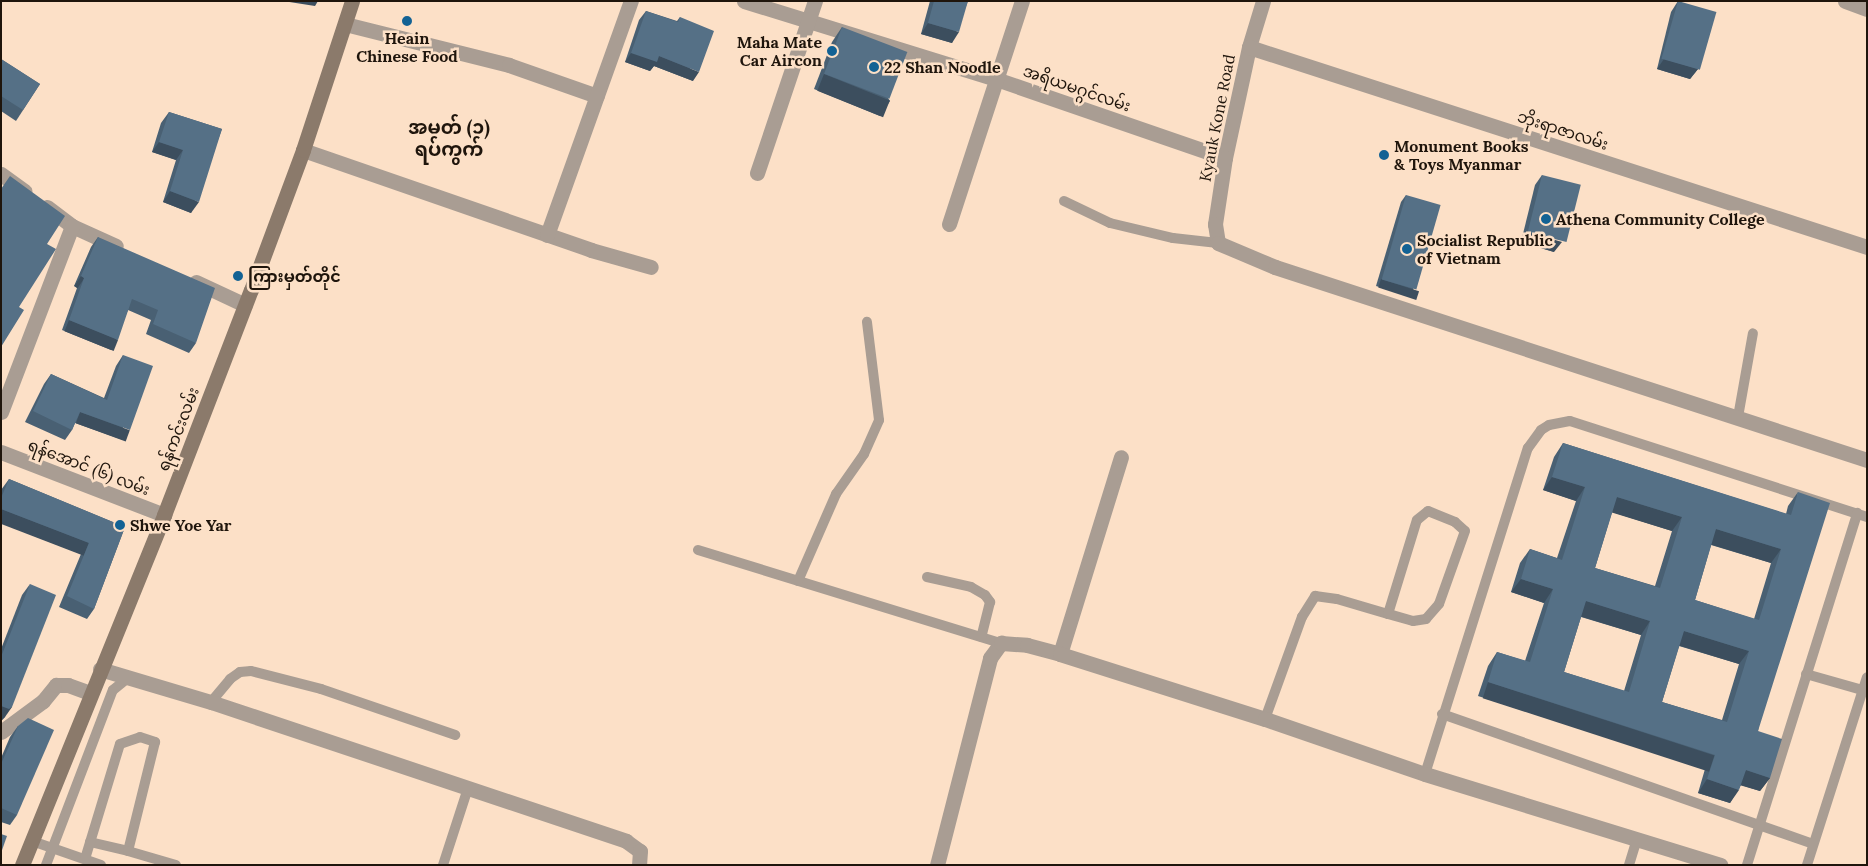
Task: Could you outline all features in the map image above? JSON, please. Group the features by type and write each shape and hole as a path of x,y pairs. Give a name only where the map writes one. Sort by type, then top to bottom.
{"main road":[{"path":"348,10 363,1"},
{"name":"ရန်ကင်းလမ်း","path":"22,865 90,693 164,515 245,305 303,150 348,10"}],"street":[{"path":"547,235 631,1"},
{"name":"အရိယမဂ္ဂင်လမ်း","path":"744,1 996,79 1225,158"},
{"path":"757,172 814,1"},
{"path":"949,224 1022,1"},
{"name":"Kyauk Kone Road","path":"1218,244 1215,224 1225,158 1249,47 1263,1"},
{"path":"348,10 597,96"},
{"name":"ဘိုးရာဇာလမ်း","path":"1249,47 1867,247"},
{"path":"303,150 547,235 651,267"},
{"path":"1,174 72,226 133,254"},
{"path":"1,412 72,226"},
{"path":"1218,244 1274,267 1867,460"},
{"path":"185,277 245,305"},
{"name":"ရန်အောင် (၆) လမ်း","path":"1,452 164,515"},
{"path":"1060,654 1121,457"},
{"path":"937,865 990,658 1001,643 1027,645 1060,654 1265,719 1425,774 1720,865"},
{"path":"100,669 211,702 626,841 640,851 639,865"},
{"path":"1,732 43,701 56,685 68,685 90,693"}],"lane":[{"path":"1064,201 1110,223 1173,238 1218,244"},
{"path":"798,581 836,494 864,454 878,420 867,322"},
{"path":"1738,417 1753,333"},
{"path":"1425,774 1442,714 1528,448 1541,430 1549,425 1570,421 1867,517"},
{"path":"1265,719 1302,618 1315,596 1337,599 1388,614 1413,621 1426,619 1438,604 1465,531 1455,522 1428,511 1417,520 1388,614"},
{"path":"1747,865 1856,513"},
{"path":"698,550 1001,643"},
{"path":"927,577 971,588 985,595 990,602 981,637"},
{"path":"211,702 230,679 240,672 251,671 321,689 455,735"},
{"path":"1806,674 1862,690"},
{"path":"46,865 113,690 129,677"},
{"path":"1807,865 1867,677"},
{"path":"1442,714 1814,844"},
{"path":"86,859 120,744 140,737 155,742 128,852"},
{"path":"442,865 468,788"},
{"path":"1629,865 1637,839"},
{"path":"32,840 101,865"},
{"path":"90,842 176,865"}],"building":[{"path":"934,1 968,1 959,32 928,23"},
{"path":"1678,1 1716,12 1700,70 1661,59"},
{"path":"646,11 678,22 680,17 714,31 699,72 659,56 657,62 631,53"},
{"path":"842,27 907,52 889,99 824,74"},
{"path":"1,59 40,84 23,110 1,96"},
{"path":"169,112 222,129 199,202 170,191 183,150 159,142"},
{"name":"Athena Community College","path":"1542,175 1581,185 1567,242 1528,232"},
{"path":"10,176 65,216 47,244 56,249 19,307 24,310 1,347 1,189"},
{"name":"Socialist Republic of Vietnam","path":"1406,195 1441,205 1416,290 1382,280"},
{"path":"98,237 215,288 196,343 153,324 158,310 132,299 118,340 69,320 84,278 81,276"},
{"path":"123,355 153,366 130,430 80,412 72,430 33,411 51,374 107,400"},
{"path":"1563,443 1791,515 1798,492 1830,503 1758,731 1782,739 1770,778 1746,770 1739,790 1707,779 1715,755 1488,682 1497,652 1530,662 1553,589 1521,579 1530,549 1562,560 1585,487 1552,477","holes":["1617,497 1682,517 1660,588 1595,568","1716,529 1781,549 1759,620 1695,600","1586,601 1650,621 1629,692 1564,672","1684,631 1749,651 1727,722 1662,702"]},
{"path":"9,479 125,527 94,609 67,596 89,543 1,509 1,498"},
{"path":"30,584 56,595 12,707 9,709 1,706 1,657"},
{"path":"28,718 54,730 17,815 1,808 1,764 18,726"},
{"path":"1,834 7,836 1,853"}],"place":[{"name":"Heain Chinese Food","path":"407,21"},
{"name":"Maha Mate Car Aircon","path":"832,51"},
{"name":"22 Shan Noodle","path":"874,67"},
{"name":"Monument Books & Toys Myanmar","path":"1384,155"},
{"name":"Athena Community College","path":"1546,219"},
{"name":"Socialist Republic of Vietnam","path":"1407,249"},
{"name":"ကြားမှတ်တိုင်","path":"238,276"},
{"name":"Shwe Yoe Yar","path":"120,525"}],"district":[{"name":"အမှတ် (၁) ရပ်ကွက်","path":"449,139"}]}
